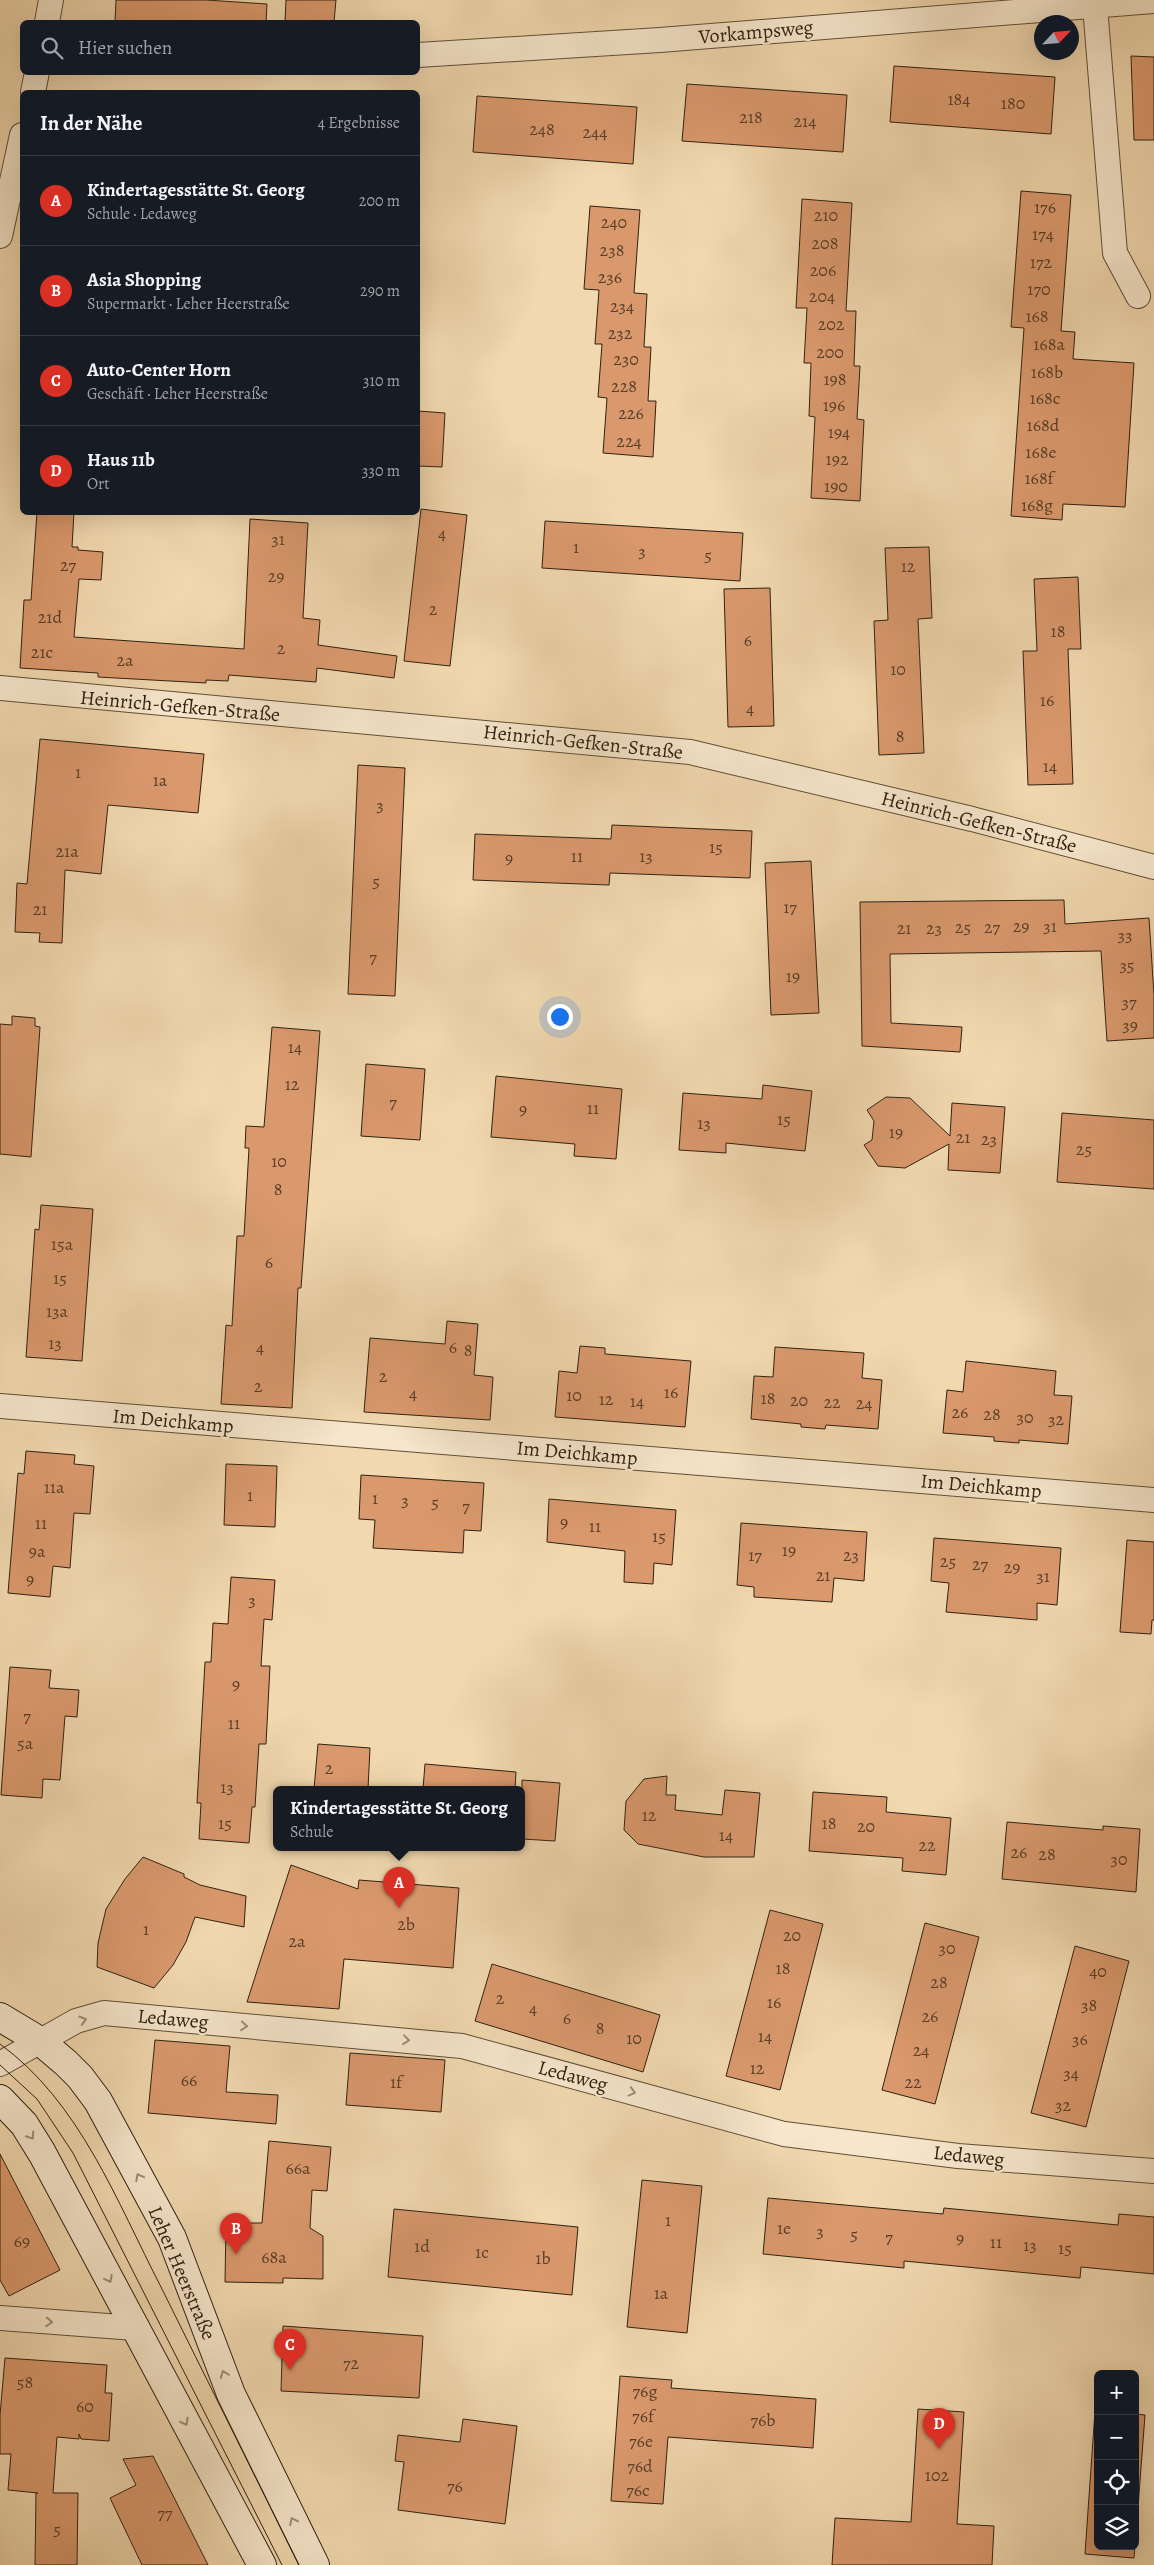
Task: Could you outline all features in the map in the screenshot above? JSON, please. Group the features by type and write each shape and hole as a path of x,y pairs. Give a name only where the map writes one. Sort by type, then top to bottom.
{"main road":[{"name":"Leher Heerstraße","path":"0,2017 40,2042 80,2077 98,2101 172,2238 231,2394 315,2565"},
{"path":"0,2099 24,2124 42,2153 262,2565"}],"street":[{"path":"47,20 51,0"},
{"name":"Vorkampsweg","path":"420,55 650,41 1154,1"},
{"path":"1094,6 1115,253 1138,296"},
{"path":"34,90 37,75"},
{"path":"0,236 20,144"},
{"name":"Heinrich-Gefken-Straße","path":"0,688 690,752 972,819 1154,867"},
{"name":"Im Deichkamp","path":"0,1406 1154,1500"},
{"name":"Ledaweg","path":"0,2064 76,2021 104,2013 462,2046 784,2134 958,2156 1154,2171"},
{"path":"0,2318 135,2328"}],"building":[{"path":"116,0 206,0 267,4 266,20 115,20"},
{"path":"286,0 336,0 334,20 285,20"},
{"path":"1131,56 1154,57 1154,140 1134,140"},
{"path":"894,66 1055,77 1051,134 890,122"},
{"path":"687,84 847,95 843,152 682,141"},
{"path":"477,96 637,107 633,164 473,152"},
{"path":"1021,191 1071,195 1061,331 1075,332 1073,359 1134,363 1125,507 1063,504 1062,520 1011,516 1024,328 1011,327"},
{"path":"802,199 852,203 846,311 856,311 854,366 860,366 857,419 864,420 860,501 811,498 815,417 809,416 811,363 804,363 807,308 796,308"},
{"path":"590,206 640,210 634,293 647,294 644,347 651,347 648,401 656,401 653,457 603,453 607,398 598,397 602,344 595,344 599,290 584,289"},
{"path":"420,411 445,413 442,467 420,466"},
{"path":"421,509 467,515 450,666 404,661"},
{"path":"37,515 74,515 72,547 78,547 78,550 103,552 101,580 79,579 74,637 244,649 250,519 308,523 303,618 320,620 318,645 397,656 394,678 317,668 316,682 229,675 228,681 206,680 206,683 98,677 98,673 20,668 24,600 31,600"},
{"path":"545,521 743,533 740,581 542,568"},
{"path":"929,547 932,618 918,619 924,753 879,755 874,621 888,620 885,548"},
{"path":"1078,577 1081,649 1068,649 1073,784 1028,785 1023,651 1037,651 1034,579"},
{"path":"770,588 774,726 728,727 724,589"},
{"path":"40,739 204,754 198,813 108,805 101,874 65,870 62,943 39,942 40,933 15,932 17,883 27,884"},
{"path":"358,765 405,768 395,996 348,994"},
{"path":"612,825 752,831 750,878 610,873 609,885 473,880 475,834 611,839"},
{"path":"811,861 819,1013 771,1015 765,863"},
{"path":"1064,900 1065,924 1149,918 1154,995 1154,1038 1107,1041 1101,951 890,954 891,1023 962,1027 960,1052 862,1046 860,902"},
{"path":"12,1016 35,1018 35,1026 40,1027 31,1157 0,1154 0,1024 12,1025"},
{"path":"272,1027 320,1031 301,1288 298,1288 292,1408 221,1404 226,1325 232,1326 237,1236 244,1236 249,1148 245,1148 246,1126 264,1127"},
{"path":"366,1064 425,1069 420,1140 361,1136"},
{"path":"496,1076 622,1089 616,1159 574,1156 575,1144 491,1137"},
{"path":"763,1085 812,1091 805,1151 726,1143 726,1153 679,1150 683,1093 762,1099"},
{"path":"886,1097 910,1098 950,1136 952,1103 1005,1107 1000,1173 948,1170 949,1144 905,1168 878,1166 864,1145 872,1140 874,1121 867,1110"},
{"path":"1062,1113 1154,1120 1154,1189 1057,1182"},
{"path":"41,1205 93,1209 82,1361 26,1357 35,1229 39,1230"},
{"path":"447,1321 478,1324 474,1375 493,1377 490,1420 364,1412 370,1338 445,1344"},
{"path":"580,1346 605,1348 605,1354 691,1361 685,1427 555,1417 559,1371 577,1373"},
{"path":"775,1347 864,1353 862,1378 882,1380 878,1429 826,1425 825,1429 801,1427 801,1424 751,1419 754,1376 773,1377"},
{"path":"966,1361 1056,1371 1054,1395 1072,1396 1068,1444 1019,1440 1019,1443 994,1441 994,1437 943,1433 947,1390 963,1392"},
{"path":"26,1451 75,1455 74,1464 94,1466 90,1514 74,1513 70,1568 53,1566 50,1597 8,1593 18,1473 24,1474"},
{"path":"226,1464 277,1466 275,1527 224,1525"},
{"path":"361,1475 484,1483 481,1531 464,1530 463,1553 373,1548 375,1520 359,1519"},
{"path":"549,1499 676,1510 672,1565 654,1563 653,1584 624,1582 625,1551 547,1542"},
{"path":"741,1523 867,1532 864,1581 834,1578 832,1602 754,1597 754,1587 737,1585"},
{"path":"934,1538 1061,1548 1057,1605 1037,1603 1037,1620 946,1612 949,1583 931,1581"},
{"path":"1127,1540 1154,1542 1154,1620 1152,1620 1151,1634 1120,1632"},
{"path":"231,1577 275,1580 272,1620 264,1619 261,1666 270,1666 266,1744 259,1744 255,1807 252,1807 249,1843 199,1839 201,1803 197,1803 205,1662 211,1662 213,1623 228,1624"},
{"path":"10,1667 51,1670 49,1688 79,1690 77,1717 65,1716 60,1780 43,1779 42,1798 1,1795"},
{"path":"318,1744 370,1748 368,1786 314,1786"},
{"path":"425,1764 516,1772 515,1786 423,1786"},
{"path":"667,1776 666,1795 676,1795 675,1810 722,1815 725,1790 760,1793 754,1857 704,1857 638,1844 624,1830 626,1801 644,1779"},
{"path":"522,1780 560,1783 555,1841 525,1839 525,1786 522,1786"},
{"path":"813,1792 887,1797 886,1812 951,1818 946,1875 902,1871 903,1858 809,1851"},
{"path":"1007,1822 1103,1830 1103,1826 1140,1829 1136,1892 1002,1879"},
{"path":"143,1857 184,1874 184,1877 200,1885 246,1896 244,1927 195,1917 186,1942 173,1965 154,1988 97,1967 98,1943 106,1909 125,1879"},
{"path":"291,1865 358,1889 359,1880 459,1888 453,1968 344,1959 339,2009 247,2002"},
{"path":"770,1910 823,1924 780,2090 726,2076"},
{"path":"925,1923 979,1937 935,2104 882,2090"},
{"path":"1075,1946 1129,1961 1086,2127 1031,2113"},
{"path":"492,1964 660,2015 643,2072 475,2021"},
{"path":"155,2040 230,2046 226,2092 278,2095 276,2124 148,2113"},
{"path":"350,2053 445,2060 441,2112 346,2105"},
{"path":"269,2141 331,2147 327,2191 312,2190 310,2228 323,2236 323,2279 283,2278 283,2283 225,2282 226,2223 262,2223"},
{"path":"0,2154 60,2270 9,2296 0,2280"},
{"path":"642,2180 702,2186 687,2333 627,2327"},
{"path":"768,2198 943,2214 944,2208 1118,2225 1119,2214 1154,2217 1154,2274 1081,2267 1080,2278 904,2261 904,2268 763,2254"},
{"path":"394,2209 578,2227 572,2295 388,2277"},
{"path":"283,2326 423,2336 419,2398 281,2391"},
{"path":"5,2358 107,2365 105,2393 112,2393 109,2441 81,2439 79,2434 79,2439 57,2437 53,2493 78,2493 77,2565 35,2565 36,2493 38,2493 8,2490 11,2454 0,2454 0,2415"},
{"path":"620,2376 672,2380 671,2388 816,2399 813,2448 668,2437 663,2504 611,2501"},
{"path":"918,2409 964,2412 957,2524 994,2526 992,2565 832,2565 835,2518 911,2522"},
{"path":"1139,2415 1145,2415 1139,2494"},
{"path":"463,2419 517,2426 505,2524 398,2510 404,2462 395,2461 398,2435 460,2442"},
{"path":"1094,2425 1094,2550 1135,2550 1134,2558 1085,2554"},
{"path":"153,2456 208,2565 142,2565 110,2498 136,2485 123,2459"}],"tram line":[{"path":"0,2044 28,2068 53,2094 94,2155 129,2221 299,2565"},
{"path":"0,2065 37,2099 73,2153 282,2565"}],"place":[{"name":"Kindertagesstätte St. Georg","path":"399,1908"},
{"name":"Asia Shopping","path":"236,2254"},
{"name":"Auto-Center Horn","path":"290,2370"},
{"name":"Haus 11b","path":"939,2449"}]}
